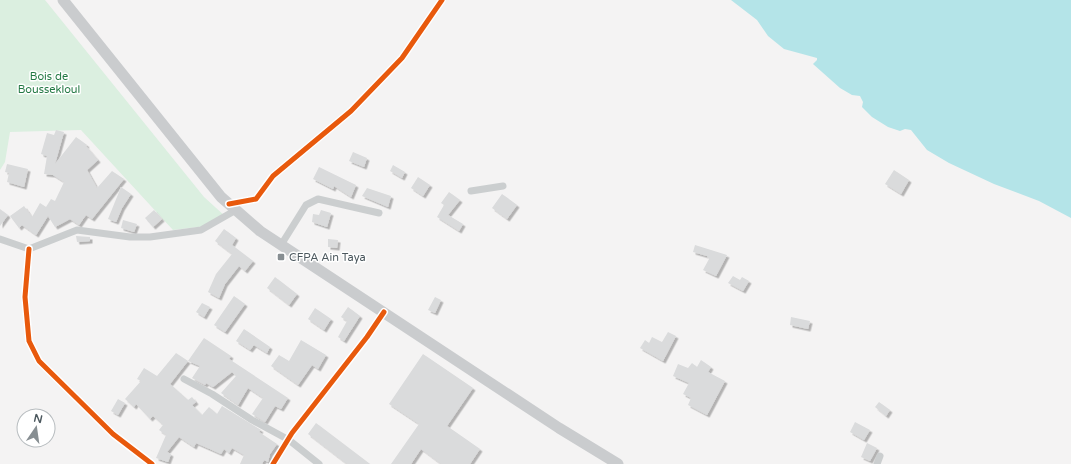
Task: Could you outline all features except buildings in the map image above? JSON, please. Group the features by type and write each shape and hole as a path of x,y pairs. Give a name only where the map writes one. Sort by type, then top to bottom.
{"main road":[{"path":"63,0 124,79 221,197 260,231 618,464"}],"street":[{"path":"0,240 28,248 77,230 130,237 150,237 201,230 233,207 256,199 273,176 350,111 402,58 442,0"},
{"path":"471,191 503,186"},
{"path":"282,245 306,206 318,199 379,213"},
{"path":"28,248 25,297 29,341 39,361 113,434 152,464"},
{"path":"273,464 289,440 367,337 384,312"},
{"path":"184,379 212,394 252,420 289,440 319,464"},
{"path":"876,464 880,456"}],"green space":[{"name":"Bois de Boussekloul","path":"0,0 45,0 204,197 226,217 207,226 173,230 81,130 10,132 5,162 0,170"}],"water":[{"path":"731,0 1071,0 1071,218 1039,201 994,184 949,163 927,150 911,130 905,129 900,131 888,127 872,117 862,107 863,102 860,96 852,95 840,88 813,64 817,58 784,49 768,36 757,20"}],"cycle path":[{"path":"229,204 256,199 273,176 351,111 402,58 442,0"},
{"path":"29,249 25,297 29,341 39,361 113,434 152,464"},
{"path":"273,464 292,433 367,337 384,312"}],"place":[{"name":"CFPA Ain Taya","path":"281,257"}]}
